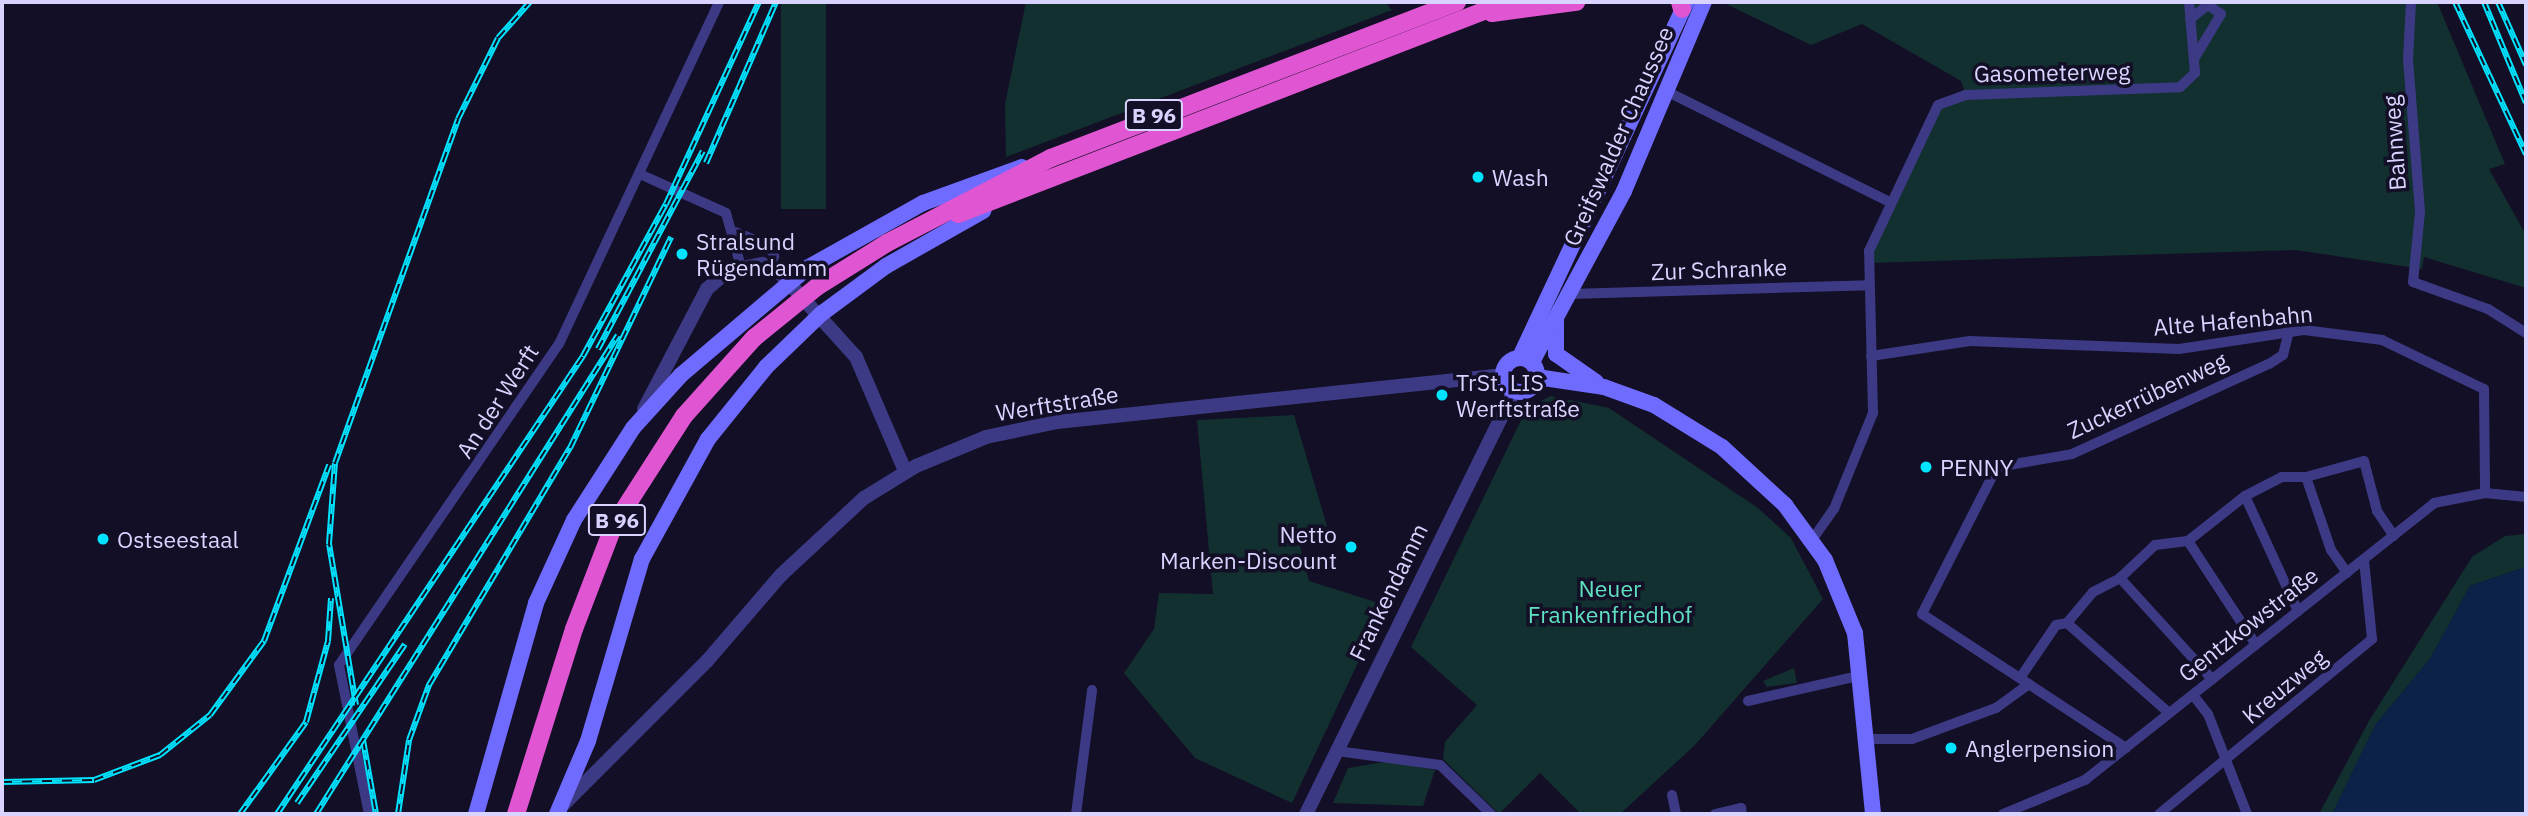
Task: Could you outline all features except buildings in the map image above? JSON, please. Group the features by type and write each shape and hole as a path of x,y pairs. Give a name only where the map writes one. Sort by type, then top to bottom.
{"highway":[{"name":"B 96","path":"516,814 594,571 636,486 716,377 818,286 887,243 1051,158 1457,2"},
{"name":"B 96","path":"887,243 1016,193 1150,135 1507,2"},
{"path":"1471,14 1576,2"}],"main road":[{"name":"Greifswalder Chaussee","path":"1530,366 1570,294 1666,91 1704,2"},
{"name":"Greifswalder Chaussee","path":"1530,366 1683,4"},
{"path":"476,814 536,603 574,520 634,428 768,295 807,268 923,203 1051,158"},
{"path":"559,811 588,741 628,596 665,509 725,415 803,332 838,300 920,245 1016,193"},
{"path":"1556,319 1556,354 1604,387"},
{"path":"1530,366 1529,390 1514,391 1502,375 1507,363 1530,366 1604,387 1654,405 1722,447 1777,495 1812,540 1848,611 1862,675 1868,739 1869,814"}],"street":[{"name":"An der Werft","path":"369,814 339,665 559,344 642,175 719,2"},
{"path":"2189,2 2194,59"},
{"name":"Bahnweg","path":"2411,2 2408,59 2420,212 2413,282 2488,309 2526,333"},
{"path":"2190,19 2208,5 2221,14 2194,59"},
{"name":"Gasometerweg","path":"1812,540 1834,509 1873,413 1869,251 1888,201 1938,105 1951,98 2112,94 2191,81 2194,59"},
{"path":"1666,91 1888,201"},
{"path":"642,175 714,206 735,232 741,267"},
{"path":"735,232 768,245 775,256 771,267"},
{"path":"634,428 696,303 717,279 741,267 771,267 856,357 905,471"},
{"name":"Zur Schranke","path":"1570,294 1869,285"},
{"name":"Alte Hafenbahn","path":"1871,356 1970,341 2189,349 2288,331 2382,340 2484,389 2485,493"},
{"name":"Zuckerrübenweg","path":"2025,681 1922,614 1997,467 2072,454 2269,364 2283,355 2288,331"},
{"name":"Werftstraße","path":"559,811 707,661 781,575 843,516 905,471 986,437 1057,422 1502,375"},
{"name":"Frankendamm","path":"1306,814 1514,391"},
{"path":"1868,739 1912,739 1996,708 2025,681 2056,625 2067,623 2093,592 2120,578 2155,545 2188,541 2245,496 2282,477 2306,477 2364,461 2376,511 2394,536"},
{"path":"2306,477 2331,550 2347,573"},
{"name":"Gentzkowstraße","path":"2003,814 2085,780 2434,503 2485,493 2526,497"},
{"path":"2245,496 2298,611"},
{"path":"2188,541 2256,645"},
{"name":"Kreuzweg","path":"2160,814 2372,639 2364,560"},
{"path":"2120,578 2212,679"},
{"path":"2067,623 2169,713"},
{"path":"1748,701 1862,675"},
{"path":"2025,681 2126,748"},
{"path":"1076,814 1092,690"},
{"path":"2193,695 2228,760 2247,814"},
{"path":"1337,751 1440,765 1491,814"},
{"path":"1672,795 1676,814"},
{"path":"1715,814 1741,808 1742,814"}],"green space":[{"path":"781,2 826,2 826,209 781,209"},
{"path":"1026,2 1385,2 1392,10 1006,157 1005,104"},
{"path":"1722,2 2437,2 2505,164 2489,169 2526,235 2526,288 2424,257 2422,269 2296,250 1868,263 1938,105 1966,95 1961,81 1862,24 1811,45"},
{"name":"Neuer Frankenfriedhof","path":"1551,396 1609,408 1758,508 1791,538 1823,599 1695,745 1620,814 1581,814 1540,773 1499,814 1443,759 1445,742 1477,705 1411,647 1527,408"},
{"path":"1294,415 1327,526 1298,538 1309,581 1385,605 1292,803 1195,758 1124,673 1154,629 1159,593 1213,594 1197,420"},
{"path":"2526,534 2526,567 2470,586 2430,659 2376,724 2332,814 2319,814 2369,721 2472,557 2505,536"},
{"path":"1794,668 1797,683 1767,687 1763,681"},
{"path":"1390,761 1435,770 1423,806 1333,803 1348,768"}],"water":[{"path":"2526,567 2526,814 2332,814 2376,724 2430,659 2470,586"}],"railway":[{"path":"356,705 329,544 335,463 458,119 498,38 530,2"},
{"path":"277,814 583,356 666,204 759,2"},
{"path":"706,163 776,2"},
{"path":"2455,2 2526,154"},
{"path":"2484,2 2526,103"},
{"path":"2498,2 2526,65"},
{"path":"598,349 703,151"},
{"path":"398,814 409,740 429,685 570,448 671,237"},
{"path":"316,814 618,335"},
{"path":"2,782 94,780 160,755 210,715 264,641 329,465"},
{"path":"240,814 306,722 328,641 331,598"},
{"path":"297,803 405,644"},
{"path":"363,740 376,814"}],"place":[{"name":"Wash","path":"1478,177"},
{"name":"Stralsund Rügendamm","path":"682,254"},
{"name":"TrSt. LIS Werftstraße","path":"1442,395"},
{"name":"PENNY","path":"1926,467"},
{"name":"Ostseestaal","path":"103,539"},
{"name":"Netto Marken-Discount","path":"1351,547"},
{"name":"Anglerpension","path":"1951,748"}]}
